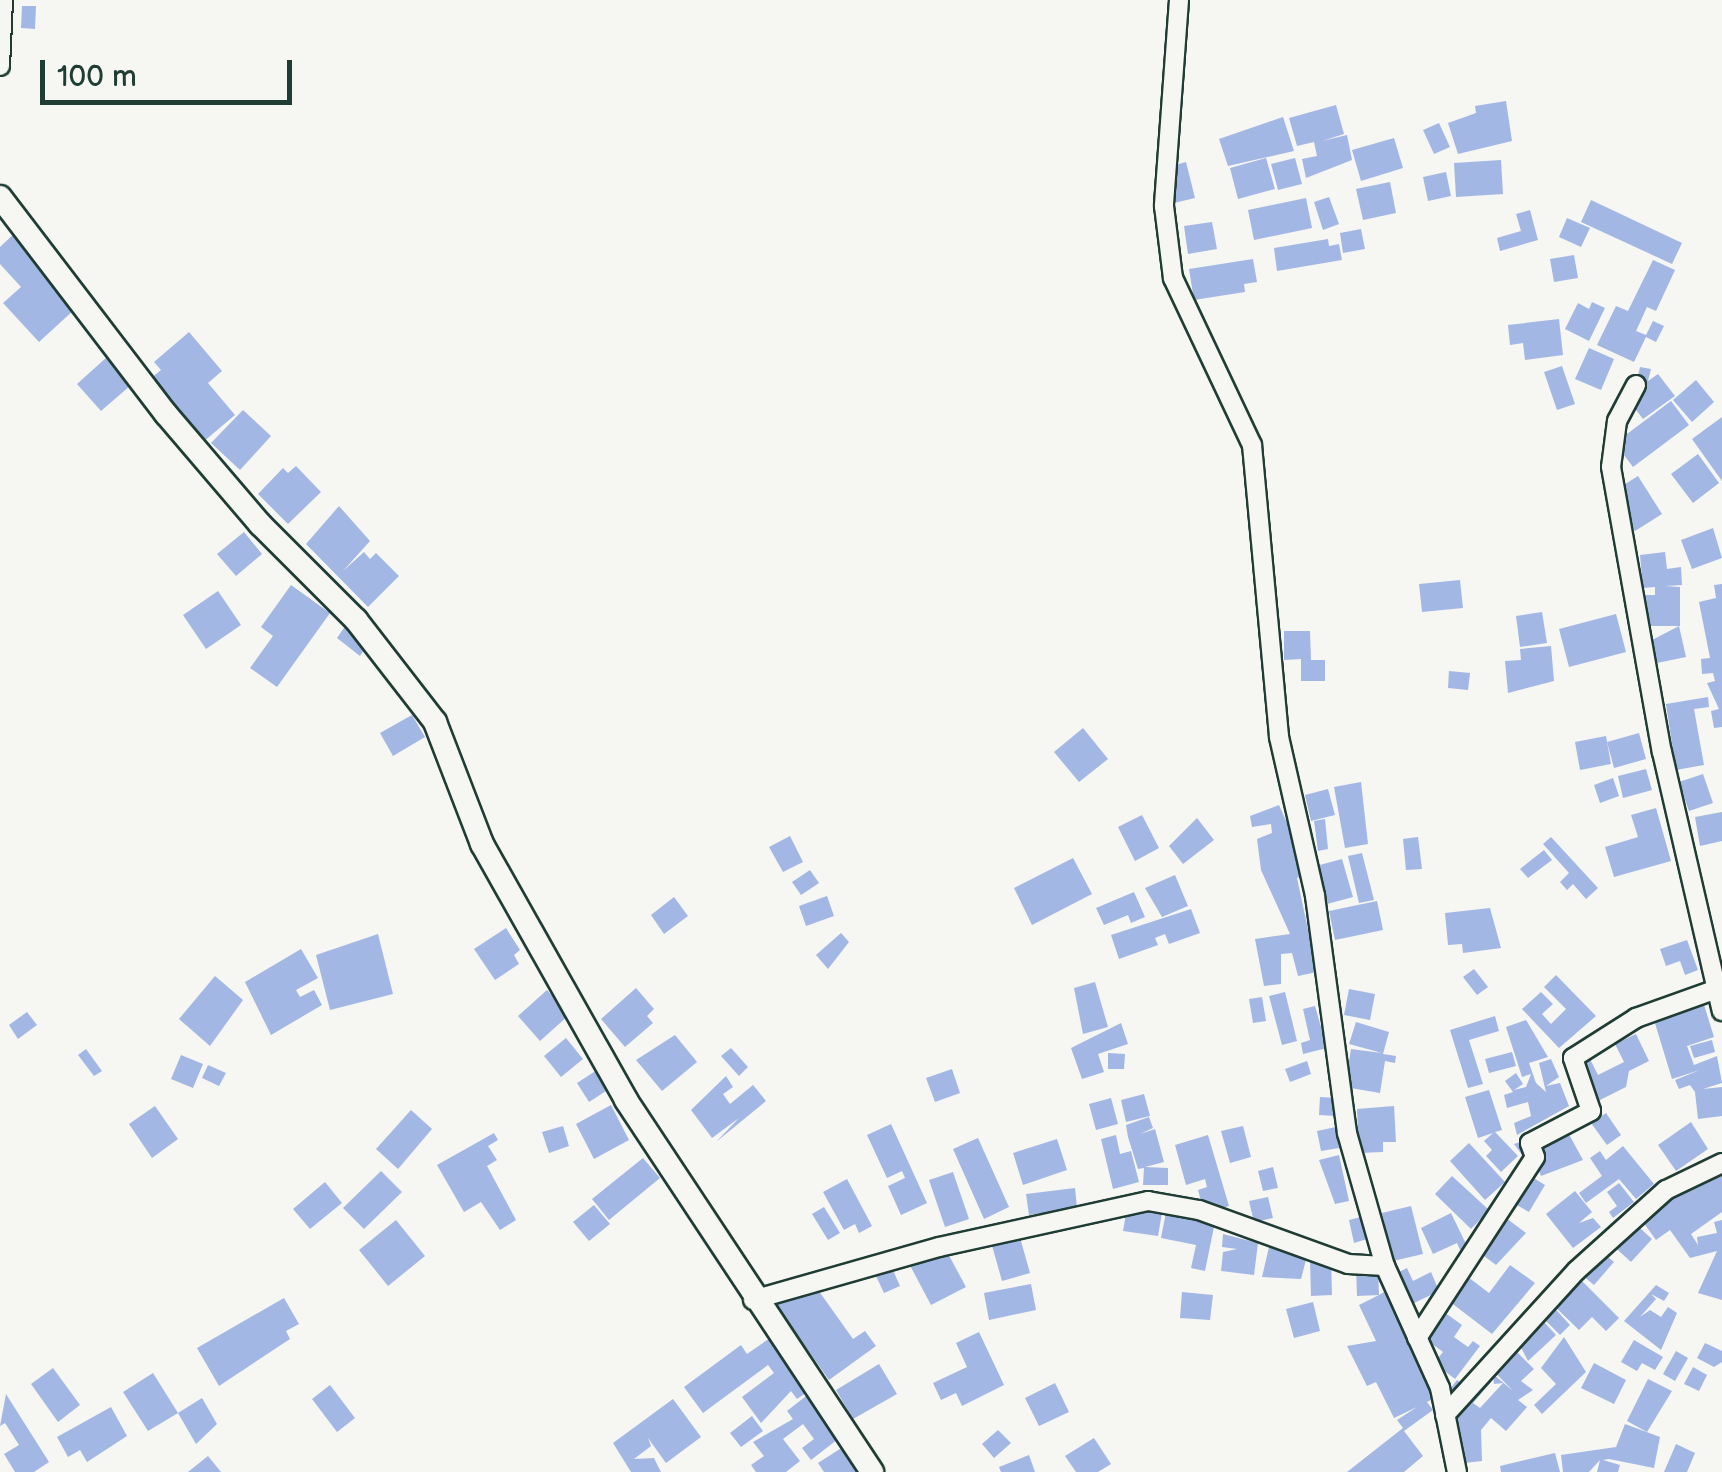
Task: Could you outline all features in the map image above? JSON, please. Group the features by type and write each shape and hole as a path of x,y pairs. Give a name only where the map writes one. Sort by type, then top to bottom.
{"street":[{"path":"0,66 3,0"},
{"path":"1179,0 1164,206 1174,278 1252,445 1279,738 1314,896 1347,1133 1385,1266 1445,1414 1457,1472"},
{"path":"0,197 166,414 260,524 356,620 436,722 492,860 664,1166 872,1472"},
{"path":"1636,385 1617,421 1610,467 1662,752 1722,1011"},
{"path":"1417,1338 1536,1157 1530,1142 1590,1112 1573,1058 1636,1018 1717,989"},
{"path":"1445,1414 1576,1272 1666,1190 1722,1163"},
{"path":"753,1300 940,1248 1148,1201 1200,1210 1348,1264 1385,1266"}],"building":[{"path":"22,6 36,6 35,29 21,28"},
{"path":"1506,101 1512,141 1458,154 1448,123 1476,113 1475,106"},
{"path":"1336,105 1344,134 1322,141 1347,135 1352,160 1306,178 1302,159 1317,156 1314,142 1297,146 1289,118"},
{"path":"1283,117 1294,151 1228,166 1219,139"},
{"path":"1439,123 1450,147 1434,154 1423,130"},
{"path":"1394,138 1403,168 1361,181 1352,150"},
{"path":"1266,158 1275,189 1238,199 1230,168"},
{"path":"1295,158 1302,184 1278,190 1271,164"},
{"path":"1501,160 1503,194 1456,197 1454,163"},
{"path":"1186,162 1195,198 1170,204 1161,169"},
{"path":"1446,172 1451,196 1428,201 1423,177"},
{"path":"1390,182 1396,213 1363,220 1356,189"},
{"path":"1329,197 1339,224 1323,230 1314,202"},
{"path":"1306,198 1312,228 1254,240 1248,210"},
{"path":"1591,200 1682,243 1672,264 1581,222"},
{"path":"1530,210 1538,240 1500,251 1497,238 1521,231 1516,214"},
{"path":"1567,218 1590,228 1581,247 1559,237"},
{"path":"1212,222 1217,249 1188,254 1184,226"},
{"path":"1361,229 1365,249 1343,253 1340,233"},
{"path":"17,231 41,257 34,264 75,309 39,342 3,303 21,287 0,264 0,247"},
{"path":"1328,239 1329,246 1339,244 1342,260 1277,271 1274,248"},
{"path":"1574,255 1578,278 1554,282 1550,259"},
{"path":"1253,259 1257,282 1244,284 1245,292 1194,300 1189,269"},
{"path":"1653,260 1675,270 1656,311 1647,307 1636,331 1646,335 1653,321 1664,326 1656,342 1646,337 1634,362 1597,345 1616,306 1628,311"},
{"path":"1592,302 1605,308 1589,341 1565,329 1578,303 1589,309"},
{"path":"1559,319 1563,355 1525,360 1523,343 1510,345 1508,325"},
{"path":"189,332 222,371 208,383 235,415 203,442 150,379 161,370 154,362"},
{"path":"1589,348 1614,359 1601,390 1575,379"},
{"path":"107,357 131,385 101,411 77,384"},
{"path":"1562,366 1575,404 1557,410 1544,372"},
{"path":"1640,367 1651,369 1648,381 1658,374 1675,396 1643,419 1627,398 1647,382 1637,380"},
{"path":"1696,380 1714,402 1692,422 1673,400"},
{"path":"1671,401 1689,425 1633,467 1615,443"},
{"path":"243,410 271,436 240,470 211,443"},
{"path":"1722,417 1722,481 1692,439"},
{"path":"1698,454 1719,483 1693,503 1671,474"},
{"path":"296,466 321,492 288,524 258,494 283,468 288,473"},
{"path":"1638,476 1662,514 1635,531 1611,493"},
{"path":"339,506 370,541 343,571 364,552 370,559 376,553 399,576 368,607 306,544"},
{"path":"1713,528 1722,558 1692,569 1681,540"},
{"path":"244,532 262,554 236,576 217,554"},
{"path":"1665,552 1667,569 1681,567 1682,585 1665,586 1680,587 1680,626 1646,626 1645,595 1655,595 1655,587 1643,588 1640,555"},
{"path":"1460,580 1463,608 1422,612 1419,584"},
{"path":"1722,584 1722,727 1714,728 1711,711 1719,709 1707,683 1715,681 1713,673 1702,674 1701,659 1710,658 1699,602 1716,598 1714,585"},
{"path":"291,585 330,613 277,687 250,668 273,636 261,627"},
{"path":"218,591 241,625 206,649 183,615"},
{"path":"1542,612 1547,643 1520,647 1516,616"},
{"path":"1616,614 1626,652 1569,667 1559,629"},
{"path":"346,625 369,643 360,656 337,638"},
{"path":"1679,626 1686,657 1657,663 1652,640"},
{"path":"1284,631 1310,631 1311,660 1325,660 1325,681 1301,681 1301,659 1284,660"},
{"path":"1551,646 1554,681 1508,693 1505,661 1521,660 1520,649"},
{"path":"1449,671 1470,673 1468,690 1448,688"},
{"path":"1708,697 1709,707 1694,709 1704,765 1676,770 1666,704"},
{"path":"412,715 425,737 393,756 380,733"},
{"path":"1083,728 1108,759 1079,782 1054,752"},
{"path":"1639,733 1646,759 1614,768 1607,742"},
{"path":"1606,736 1611,764 1580,770 1575,742"},
{"path":"1646,769 1652,790 1623,798 1618,776"},
{"path":"1703,774 1713,803 1689,811 1679,782"},
{"path":"1613,778 1619,796 1600,803 1594,785"},
{"path":"1361,782 1368,844 1345,848 1334,787"},
{"path":"1328,789 1335,815 1311,821 1305,795"},
{"path":"1279,805 1309,873 1297,878 1317,972 1298,976 1292,953 1281,954 1281,984 1264,986 1255,939 1290,934 1261,870 1257,839 1272,833 1271,824 1252,827 1250,816"},
{"path":"1656,808 1671,861 1614,877 1605,847 1638,837 1631,815"},
{"path":"1722,812 1722,841 1700,846 1695,817"},
{"path":"1142,815 1159,848 1135,861 1118,827"},
{"path":"1197,818 1214,840 1183,864 1169,846"},
{"path":"1325,819 1328,849 1318,851 1314,821"},
{"path":"790,836 803,862 783,872 769,847"},
{"path":"1418,837 1422,869 1406,870 1403,839"},
{"path":"1551,837 1598,888 1586,899 1573,884 1567,890 1560,882 1569,873 1543,844"},
{"path":"1544,850 1552,860 1528,878 1520,869"},
{"path":"1362,853 1374,900 1359,903 1348,856"},
{"path":"1073,858 1092,894 1032,925 1014,888"},
{"path":"1342,859 1353,897 1327,904 1316,866"},
{"path":"810,870 819,883 801,895 792,882"},
{"path":"1175,875 1188,906 1162,917 1145,888"},
{"path":"1134,892 1145,917 1131,923 1128,915 1104,925 1096,908"},
{"path":"827,896 834,916 806,926 799,906"},
{"path":"674,897 688,916 664,934 651,915"},
{"path":"1377,901 1383,930 1335,940 1329,911"},
{"path":"1490,908 1501,948 1463,953 1462,944 1448,945 1445,913"},
{"path":"1191,909 1200,933 1169,944 1165,934 1155,938 1158,945 1119,959 1111,935"},
{"path":"506,928 520,950 514,955 519,964 495,980 474,949"},
{"path":"841,933 849,942 828,969 816,955"},
{"path":"378,934 393,994 330,1010 316,955"},
{"path":"1687,940 1698,970 1685,975 1680,961 1666,966 1660,949"},
{"path":"301,949 318,978 296,990 300,997 314,990 322,1005 271,1035 245,982"},
{"path":"1474,969 1488,987 1477,995 1463,977"},
{"path":"1556,975 1596,1016 1559,1048 1522,1009 1541,992 1553,1004 1542,1014 1551,1024 1566,1009 1544,987"},
{"path":"215,976 243,1000 210,1046 179,1019"},
{"path":"1095,982 1108,1027 1083,1034 1074,988"},
{"path":"636,988 654,1009 647,1016 653,1023 625,1047 601,1019"},
{"path":"1349,989 1375,994 1370,1020 1344,1015"},
{"path":"547,990 569,1015 540,1041 518,1016"},
{"path":"1285,992 1297,1041 1282,1045 1269,996"},
{"path":"1701,995 1714,1037 1687,1046 1694,1065 1717,1056 1722,1083 1703,1089 1722,1087 1722,1116 1698,1119 1695,1092 1690,1085 1679,1089 1675,1080 1700,1070 1672,1079 1651,1010"},
{"path":"1262,997 1266,1021 1253,1023 1249,999"},
{"path":"1315,1006 1327,1048 1303,1054 1301,1043 1310,1040 1303,1009"},
{"path":"27,1012 37,1025 18,1039 9,1025"},
{"path":"1495,1016 1499,1031 1469,1040 1483,1084 1468,1088 1450,1030"},
{"path":"1526,1020 1548,1057 1529,1063 1536,1083 1546,1092 1539,1063 1551,1059 1559,1077 1546,1086 1560,1083 1569,1106 1517,1135 1514,1123 1531,1116 1528,1102 1507,1108 1504,1095 1513,1092 1505,1081 1516,1073 1523,1084 1514,1090 1526,1087 1531,1074 1522,1077 1506,1027"},
{"path":"1356,1022 1389,1032 1383,1054 1396,1056 1395,1063 1385,1061 1380,1093 1345,1087 1351,1049 1382,1053 1349,1044"},
{"path":"1121,1023 1128,1044 1098,1054 1104,1072 1082,1079 1071,1048"},
{"path":"1636,1034 1649,1061 1629,1071 1626,1087 1590,1105 1570,1066 1589,1057 1598,1075 1624,1062 1615,1044"},
{"path":"675,1035 697,1062 662,1091 636,1060"},
{"path":"566,1038 583,1059 561,1077 544,1056"},
{"path":"1712,1040 1715,1052 1694,1058 1690,1046"},
{"path":"731,1048 748,1067 739,1076 721,1056"},
{"path":"86,1049 102,1071 94,1076 78,1055"},
{"path":"1512,1052 1516,1066 1489,1073 1485,1059"},
{"path":"1108,1053 1125,1054 1124,1069 1108,1069"},
{"path":"181,1055 203,1064 193,1088 171,1079"},
{"path":"1307,1061 1311,1074 1290,1082 1285,1069"},
{"path":"208,1065 226,1073 219,1086 202,1078"},
{"path":"952,1069 960,1093 935,1102 926,1078"},
{"path":"597,1070 609,1089 589,1102 577,1083"},
{"path":"726,1076 733,1087 723,1094 730,1104 753,1085 766,1101 716,1142 739,1118 712,1138 691,1110"},
{"path":"1489,1090 1502,1130 1495,1132 1518,1156 1501,1172 1486,1156 1492,1150 1484,1141 1493,1133 1478,1138 1465,1097"},
{"path":"1144,1094 1150,1116 1126,1122 1121,1100"},
{"path":"1320,1097 1336,1098 1335,1116 1319,1115"},
{"path":"1111,1098 1118,1124 1096,1130 1089,1104"},
{"path":"611,1105 629,1140 594,1159 576,1124"},
{"path":"155,1106 178,1139 152,1158 129,1124"},
{"path":"1394,1106 1396,1142 1383,1142 1383,1152 1359,1153 1357,1109"},
{"path":"411,1110 432,1129 398,1169 376,1149"},
{"path":"1606,1113 1621,1135 1607,1145 1591,1123"},
{"path":"1149,1117 1153,1128 1140,1134 1155,1129 1164,1162 1145,1167 1168,1168 1168,1185 1143,1185 1144,1168 1138,1169 1128,1137 1126,1125"},
{"path":"1691,1122 1708,1149 1676,1171 1658,1145"},
{"path":"891,1124 927,1203 901,1215 888,1186 905,1178 902,1171 887,1178 867,1135"},
{"path":"563,1126 569,1146 549,1153 542,1132"},
{"path":"1243,1126 1251,1157 1230,1163 1221,1131"},
{"path":"1336,1127 1339,1148 1321,1151 1317,1131"},
{"path":"1565,1127 1583,1160 1541,1176 1534,1158 1527,1162 1514,1144"},
{"path":"494,1133 498,1140 488,1146 497,1160 487,1166 516,1220 500,1230 481,1202 464,1212 437,1165"},
{"path":"1116,1135 1120,1154 1131,1151 1139,1182 1113,1189 1101,1139"},
{"path":"1208,1135 1229,1206 1204,1213 1198,1190 1207,1187 1205,1179 1186,1185 1175,1145"},
{"path":"978,1138 1009,1207 984,1219 953,1149"},
{"path":"1057,1139 1067,1170 1023,1185 1013,1153"},
{"path":"1469,1143 1505,1182 1485,1200 1450,1161"},
{"path":"1623,1146 1654,1184 1636,1199 1619,1179 1586,1203 1579,1193 1602,1176 1590,1158 1600,1151 1606,1160"},
{"path":"1339,1155 1349,1201 1335,1204 1319,1160"},
{"path":"1722,1156 1722,1212 1691,1234 1698,1245 1697,1237 1717,1233 1714,1222 1722,1220 1722,1300 1698,1293 1717,1251 1690,1258 1670,1230 1656,1240 1643,1222 1652,1216 1647,1209"},
{"path":"643,1158 660,1178 609,1220 592,1199"},
{"path":"1273,1167 1278,1188 1263,1191 1258,1171"},
{"path":"381,1171 402,1192 364,1229 343,1208"},
{"path":"953,1172 969,1219 945,1227 929,1180"},
{"path":"1524,1172 1545,1185 1529,1212 1508,1200"},
{"path":"1452,1176 1489,1210 1471,1229 1435,1194"},
{"path":"847,1179 872,1226 859,1233 855,1224 844,1230 823,1192"},
{"path":"325,1182 342,1203 310,1229 293,1209"},
{"path":"1619,1183 1634,1202 1613,1218 1609,1212 1617,1206 1607,1192"},
{"path":"1075,1188 1077,1208 1029,1215 1026,1194"},
{"path":"1575,1191 1592,1212 1579,1223 1593,1218 1601,1227 1573,1248 1546,1214"},
{"path":"1268,1197 1273,1218 1254,1222 1249,1201"},
{"path":"1128,1202 1163,1207 1158,1236 1123,1231"},
{"path":"594,1205 610,1224 589,1241 573,1222"},
{"path":"1411,1206 1423,1254 1393,1261 1382,1213"},
{"path":"824,1207 840,1233 828,1240 812,1214"},
{"path":"1166,1212 1215,1222 1205,1271 1191,1268 1196,1245 1161,1238"},
{"path":"1451,1213 1467,1246 1460,1250 1457,1243 1433,1254 1421,1228"},
{"path":"1502,1215 1526,1233 1496,1265 1476,1250"},
{"path":"1361,1217 1367,1239 1354,1243 1349,1220"},
{"path":"1629,1218 1652,1239 1631,1262 1608,1241"},
{"path":"396,1220 425,1256 388,1286 359,1250"},
{"path":"1019,1234 1030,1273 1002,1281 991,1242"},
{"path":"1223,1234 1258,1243 1254,1275 1221,1271 1223,1252 1237,1249 1222,1247"},
{"path":"939,1237 966,1287 931,1305 905,1256"},
{"path":"1269,1247 1307,1256 1301,1279 1262,1277"},
{"path":"1596,1247 1614,1262 1594,1285 1576,1270"},
{"path":"1331,1259 1332,1295 1311,1296 1310,1260"},
{"path":"1510,1265 1535,1283 1492,1334 1445,1298 1464,1274 1489,1293"},
{"path":"1378,1266 1379,1295 1357,1296 1356,1267"},
{"path":"892,1268 900,1286 884,1293 876,1276"},
{"path":"1407,1268 1413,1281 1431,1272 1439,1291 1410,1305 1395,1274"},
{"path":"806,1273 853,1339 865,1331 876,1346 829,1380 771,1298"},
{"path":"1575,1274 1619,1318 1606,1331 1592,1317 1579,1330 1549,1301"},
{"path":"1031,1284 1036,1310 989,1320 984,1293"},
{"path":"1656,1285 1669,1293 1664,1301 1651,1294 1656,1299 1640,1317 1650,1310 1661,1317 1668,1307 1677,1313 1661,1350 1624,1321"},
{"path":"1182,1292 1213,1295 1210,1320 1180,1318"},
{"path":"1384,1292 1435,1398 1427,1402 1433,1410 1404,1431 1423,1456 1404,1472 1347,1472 1403,1428 1397,1420 1417,1407 1394,1418 1376,1382 1367,1386 1347,1346 1376,1341 1359,1305"},
{"path":"284,1298 299,1324 286,1331 290,1339 219,1386 197,1348"},
{"path":"1548,1301 1570,1325 1560,1335 1536,1311"},
{"path":"1313,1302 1320,1331 1294,1338 1286,1309"},
{"path":"1533,1310 1556,1335 1528,1361 1512,1330"},
{"path":"1444,1312 1462,1325 1454,1337 1468,1347 1473,1341 1480,1346 1455,1379 1434,1363 1443,1352 1424,1338"},
{"path":"979,1332 1004,1385 962,1406 956,1393 941,1400 933,1383 967,1367 956,1343"},
{"path":"1510,1334 1522,1344 1512,1356 1517,1352 1534,1369 1521,1381 1533,1390 1518,1400 1527,1407 1506,1431 1491,1418 1481,1430 1482,1461 1464,1463 1453,1419 1459,1398 1449,1390 1457,1380 1468,1388 1480,1373 1491,1382 1473,1403 1480,1408 1503,1383 1494,1384 1493,1374 1513,1391 1486,1363"},
{"path":"1564,1337 1586,1372 1542,1414 1534,1405 1556,1384 1541,1368"},
{"path":"770,1338 809,1391 797,1399 791,1391 761,1423 742,1397 774,1373 768,1365 703,1413 684,1387 741,1345 747,1354"},
{"path":"1634,1340 1663,1357 1655,1370 1642,1363 1637,1371 1621,1362"},
{"path":"1705,1343 1722,1351 1722,1362 1714,1367 1697,1358"},
{"path":"1676,1351 1688,1358 1675,1381 1663,1374"},
{"path":"1594,1363 1626,1380 1614,1404 1581,1388"},
{"path":"879,1364 897,1394 853,1419 836,1390"},
{"path":"1693,1367 1707,1375 1699,1391 1684,1384"},
{"path":"53,1368 80,1405 58,1422 31,1384"},
{"path":"153,1373 178,1413 148,1431 123,1392"},
{"path":"1648,1379 1672,1391 1647,1432 1627,1421"},
{"path":"1055,1383 1069,1412 1039,1426 1025,1398"},
{"path":"330,1385 355,1418 337,1432 312,1399"},
{"path":"6,1394 49,1462 34,1472 15,1472 4,1454 19,1445 5,1423 0,1426"},
{"path":"806,1396 838,1439 811,1460 802,1448 814,1439 803,1424 783,1439 800,1461 786,1472 756,1472 751,1465 764,1456 753,1442 793,1419 787,1411"},
{"path":"202,1398 217,1424 196,1444 178,1413"},
{"path":"673,1399 701,1437 666,1463 648,1438 651,1446 634,1459 654,1458 661,1472 631,1472 613,1443"},
{"path":"111,1407 127,1436 87,1462 80,1450 68,1457 57,1437"},
{"path":"752,1416 763,1431 741,1447 730,1433"},
{"path":"1625,1424 1660,1437 1654,1468 1609,1459 1603,1460 1620,1465 1618,1472 1597,1472 1600,1460 1589,1472 1563,1472 1561,1455 1616,1447"},
{"path":"998,1430 1011,1443 994,1458 982,1444"},
{"path":"1094,1438 1111,1464 1098,1472 1076,1472 1065,1456"},
{"path":"1676,1444 1695,1453 1687,1472 1664,1472"},
{"path":"843,1447 858,1472 824,1472 818,1463"},
{"path":"1555,1453 1560,1472 1501,1472 1500,1466"},
{"path":"1029,1455 1035,1472 1001,1472 999,1467"},
{"path":"208,1456 221,1472 188,1472"}]}
